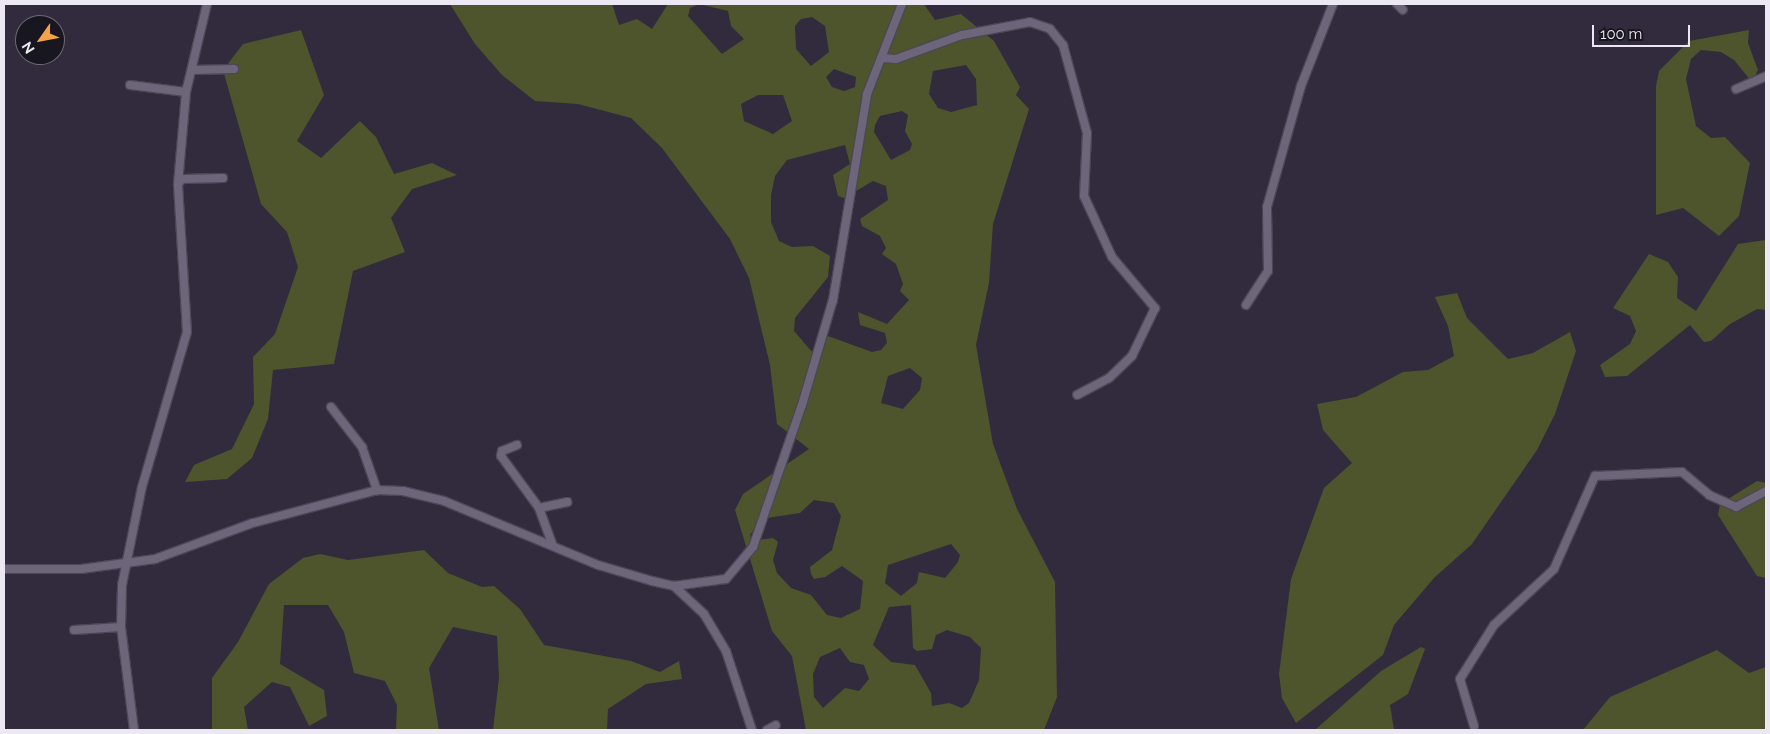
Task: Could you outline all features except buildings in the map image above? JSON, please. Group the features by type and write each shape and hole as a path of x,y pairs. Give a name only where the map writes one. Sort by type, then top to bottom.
{"street":[{"path":"134,730 121,627 125,566 142,487 187,332 178,184 186,92 207,4"},
{"path":"4,569 125,566 312,505 377,490 435,498 608,569 674,586 726,579 745,561 758,536 833,300 867,94 902,4"},
{"path":"1246,305 1270,267 1267,207 1301,86 1333,4"},
{"path":"881,58 896,59 962,35 1030,22 1050,29 1064,45 1087,133 1084,196 1112,257 1155,308 1132,356 1109,378 1077,395"},
{"path":"192,70 234,69"},
{"path":"1736,89 1766,76"},
{"path":"130,85 186,92"},
{"path":"178,184 182,179 223,178"},
{"path":"331,407 362,447 377,490"},
{"path":"517,445 502,451 501,456 539,508 553,546"},
{"path":"1474,726 1460,679 1494,625 1554,569 1595,476 1682,472 1709,494 1736,507 1766,491"},
{"path":"539,508 566,502"},
{"path":"674,586 704,614 722,644 752,730"},
{"path":"74,630 121,627"},
{"path":"767,730 776,725"}],"green space":[{"path":"450,4 612,4 619,25 637,19 652,29 668,4 699,4 924,4 935,20 961,14 994,41 1020,87 1016,95 1029,109 993,224 989,283 976,345 993,444 1017,509 1055,582 1057,697 1044,730 806,730 792,656 772,631 735,510 743,494 809,449 777,424 770,365 749,278 730,239 662,148 631,118 578,104 535,101 502,75 475,44","holes":["699,4 728,11 731,26 744,39 722,54 688,16 690,8","812,17 825,26 829,52 811,66 796,49 795,26 801,19","966,65 976,79 977,105 951,112 938,108 929,94 933,71","834,69 856,77 855,87 844,91 832,87 826,77","758,95 783,95 792,121 773,134 744,121 741,104","902,111 908,115 905,131 912,144 910,150 891,160 874,132 875,125 880,116","845,145 850,164 833,175 838,196 844,198 873,181 886,186 888,200 860,219 862,226 880,236 886,248 882,254 896,264 903,284 900,291 909,300 887,324 858,312 860,325 885,333 887,343 881,350 872,352 828,336 813,353 794,331 795,318 828,277 830,256 813,246 792,247 779,241 771,222 771,195 775,176 787,160","910,368 922,378 920,390 903,409 881,403 888,376","814,500 834,503 841,516 832,550 810,567 811,574 814,579 825,577 842,566 863,581 860,609 841,618 827,615 811,595 791,588 777,573 773,560 778,542 773,538 752,541 750,535 761,519 800,513","951,544 960,555 958,562 945,578 919,572 917,583 901,596 885,583 888,565","911,605 913,648 917,651 932,649 936,635 947,630 970,637 981,648 979,680 969,703 962,708 949,703 932,706 931,693 915,665 891,662 873,645 889,607","840,648 850,662 864,665 869,679 859,691 845,688 823,708 814,697 813,674 820,657"]},
{"path":"301,30 324,95 297,141 321,158 360,121 376,137 394,174 432,163 457,175 412,189 391,218 405,252 353,271 334,364 273,370 268,419 252,458 227,479 185,482 194,465 232,449 254,404 253,357 275,334 298,267 287,232 261,204 223,70 243,44"},
{"path":"1749,30 1748,43 1758,70 1752,82 1734,60 1721,52 1701,50 1691,59 1686,79 1696,126 1711,138 1725,137 1750,163 1739,216 1719,236 1683,208 1656,215 1656,86 1659,71 1689,41"},
{"path":"1766,240 1766,310 1757,309 1730,324 1711,341 1704,342 1690,325 1627,376 1605,377 1600,365 1630,344 1636,331 1630,316 1613,308 1649,254 1668,262 1678,277 1677,298 1696,311 1738,244"},
{"path":"1457,293 1467,318 1508,359 1533,353 1570,332 1576,351 1555,414 1537,450 1472,544 1434,578 1394,625 1383,655 1296,723 1282,698 1279,674 1291,579 1324,488 1352,463 1323,430 1317,404 1356,397 1403,372 1428,370 1454,356 1448,326 1435,297"},
{"path":"1757,481 1766,483 1766,578 1757,576 1718,515 1720,504"},
{"path":"424,550 448,573 482,587 494,586 520,609 544,645 631,661 660,672 679,661 682,679 646,684 608,709 607,730 493,730 499,678 497,636 453,627 429,668 439,730 396,730 397,705 385,681 354,673 344,632 328,605 284,605 280,664 324,690 327,716 309,726 290,687 272,682 244,707 248,730 212,730 212,678 238,642 269,584 303,558 320,554 348,560"},
{"path":"1421,647 1425,649 1408,694 1390,705 1394,730 1315,730 1381,671"},
{"path":"1717,650 1749,673 1766,667 1766,730 1583,730 1610,697"}]}
